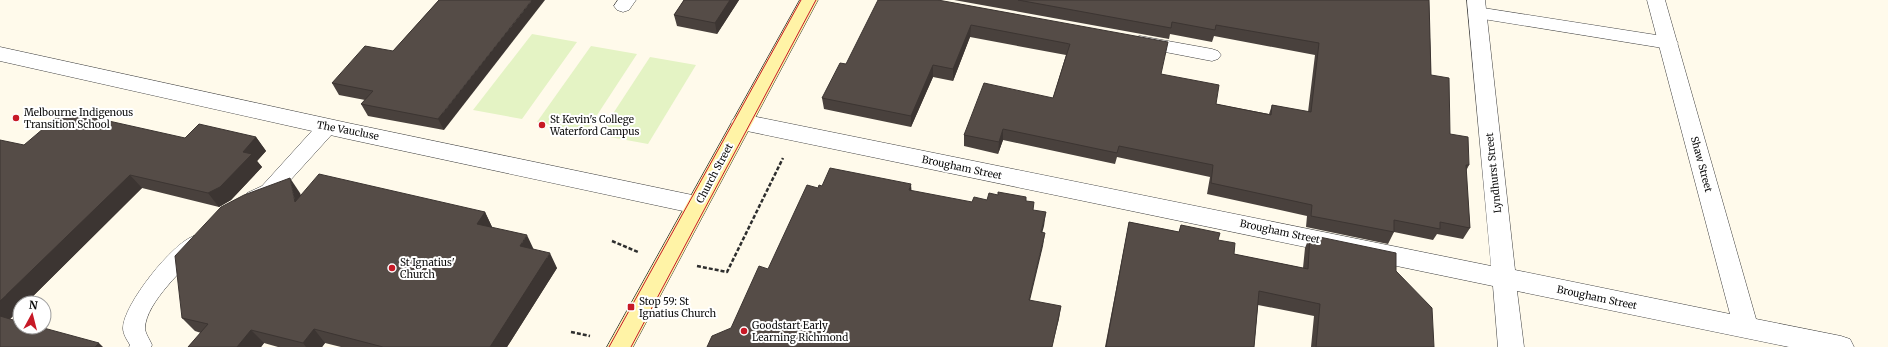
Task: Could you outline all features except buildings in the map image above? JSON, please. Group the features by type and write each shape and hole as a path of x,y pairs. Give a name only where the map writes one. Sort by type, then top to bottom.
{"main road":[{"name":"Church Street","path":"620,347 809,0"}],"street":[{"name":"Shaw Street","path":"1656,0 1746,328"},
{"name":"Lyndhurst Street","path":"1476,6 1511,347"},
{"name":"The Vaucluse","path":"0,54 327,127 387,138 697,205"},
{"name":"Brougham Street","path":"742,122 1841,347"}],"lane":[{"path":"1476,6 1669,43"},
{"path":"1126,39 1212,55"},
{"path":"235,209 269,191 327,127"},
{"path":"140,347 139,340 134,331 134,322 142,302 204,232"}],"path":[{"path":"727,272 796,133"},
{"path":"612,241 637,251"},
{"path":"571,332 590,336"}],"green space":[{"path":"532,34 577,42 522,119 473,110"},
{"path":"591,46 637,54 586,132 537,122"},
{"path":"650,57 696,65 648,144 599,135"}],"tram line":[{"path":"609,347 801,0"},
{"path":"631,347 816,0"}],"place":[{"name":"Melbourne Indigenous Transition School","path":"16,118"},
{"name":"St Kevin's College Waterford Campus","path":"542,125"},
{"name":"St Ignatius' Church","path":"392,268"},
{"name":"Stop 59: St Ignatius Church","path":"631,307"},
{"name":"Goodstart Early Learning Richmond","path":"744,331"}]}
